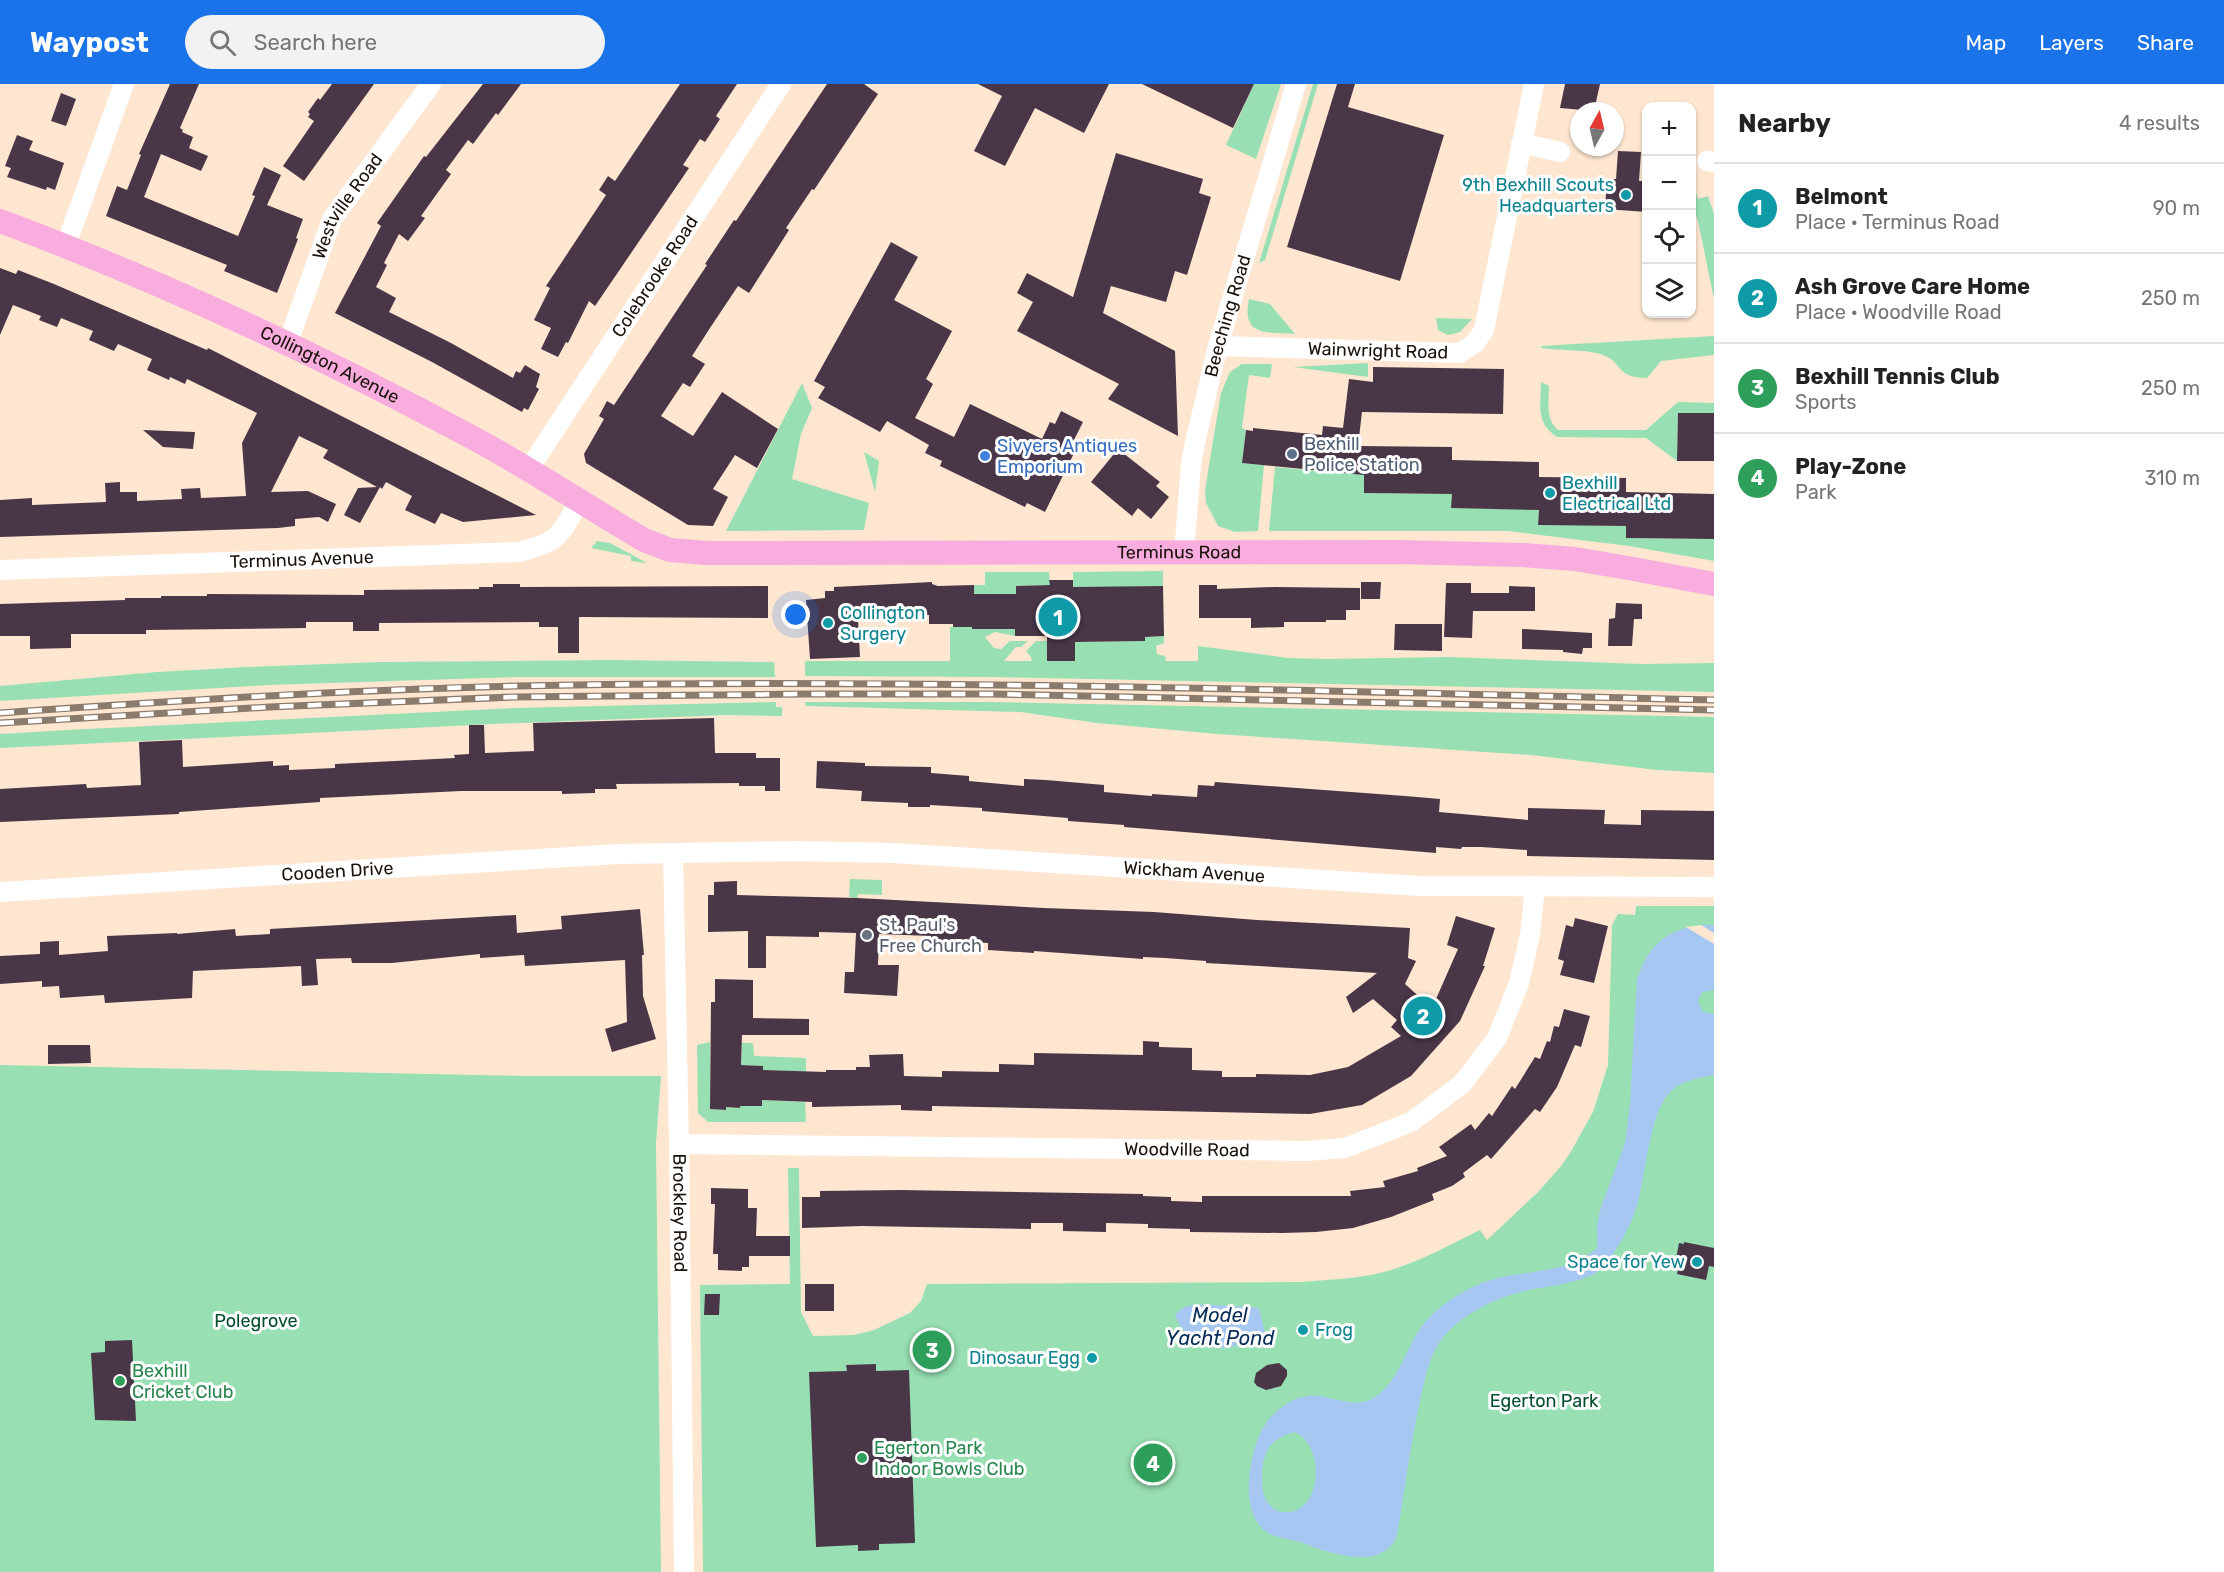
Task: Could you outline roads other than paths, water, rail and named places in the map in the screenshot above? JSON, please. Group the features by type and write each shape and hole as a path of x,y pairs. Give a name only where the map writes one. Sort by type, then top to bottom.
{"main road":[{"name":"Collington Avenue","path":"0,221 66,245 288,343 477,440 529,469 644,540"},
{"name":"Terminus Road","path":"644,540 669,550 707,552 1396,552 1522,555 1596,563 1714,584"}],"street":[{"path":"66,245 124,84"},
{"name":"Westville Road","path":"288,343 332,219 431,84"},
{"name":"Colebrooke Road","path":"529,469 781,84"},
{"name":"Beeching Road","path":"1184,553 1191,464 1218,346 1296,84"},
{"name":"Wainwright Road","path":"1218,346 1460,353 1475,343 1484,330 1534,84"},
{"path":"1521,143 1560,152"},
{"name":"Terminus Avenue","path":"0,570 519,552 547,545 558,537 579,501"},
{"name":"Wickham Avenue","path":"673,853 796,851 893,853 1419,886 1714,887"},
{"name":"Cooden Drive","path":"0,892 618,854 673,853"},
{"name":"Brockley Road","path":"673,853 684,1572"},
{"name":"Woodville Road","path":"679,1144 1295,1150 1345,1148 1411,1122 1462,1084 1497,1038 1519,984 1530,935 1535,886"}],"water":[{"path":"1714,925 1714,990 1702,992 1698,1001 1703,1012 1714,1014 1714,1075 1682,1084 1672,1090 1665,1099 1654,1126 1635,1211 1610,1258 1599,1271 1590,1276 1568,1283 1524,1291 1488,1304 1464,1318 1445,1335 1435,1351 1425,1380 1413,1435 1397,1535 1390,1546 1381,1553 1369,1557 1356,1557 1328,1552 1268,1533 1259,1524 1249,1500 1250,1470 1261,1432 1277,1411 1293,1400 1310,1396 1349,1402 1367,1401 1378,1395 1394,1378 1423,1325 1453,1298 1494,1279 1548,1270 1575,1262 1597,1248 1599,1213 1625,1143 1630,1103 1637,979 1653,948 1668,935 1688,927","holes":["1294,1432 1304,1438 1311,1448 1315,1461 1314,1488 1309,1499 1300,1508 1289,1512 1278,1511 1266,1500 1264,1494 1263,1464 1267,1451 1275,1441"]},
{"name":"Model Yacht Pond","path":"1187,1306 1259,1308 1265,1333 1251,1336 1235,1346 1216,1348 1199,1343 1192,1338 1185,1332 1175,1316"}],"railway":[{"path":"0,713 387,690 666,684 1115,687 1714,700"},
{"path":"0,723 269,707 513,697 805,694 991,694 1714,710"}],"place":[{"name":"9th Bexhill Scouts Headquarters","path":"1626,195"},
{"name":"Bexhill Police Station","path":"1292,454"},
{"name":"Sivyers Antiques Emporium","path":"985,456"},
{"name":"Bexhill Electrical Ltd","path":"1550,493"},
{"name":"Belmont","path":"1058,617"},
{"name":"Collington Surgery","path":"828,623"},
{"name":"St. Paul's Free Church","path":"867,935"},
{"name":"Ash Grove Care Home","path":"1423,1016"},
{"name":"Space for Yew","path":"1697,1262"},
{"name":"Frog","path":"1303,1330"},
{"name":"Bexhill Tennis Club","path":"932,1350"},
{"name":"Dinosaur Egg","path":"1092,1358"},
{"name":"Bexhill Cricket Club","path":"120,1381"},
{"name":"Egerton Park Indoor Bowls Club","path":"862,1458"},
{"name":"Play-Zone","path":"1153,1463"}],"park label":[{"name":"Polegrove","path":"256,1321"},
{"name":"Egerton Park","path":"1544,1401"}]}
